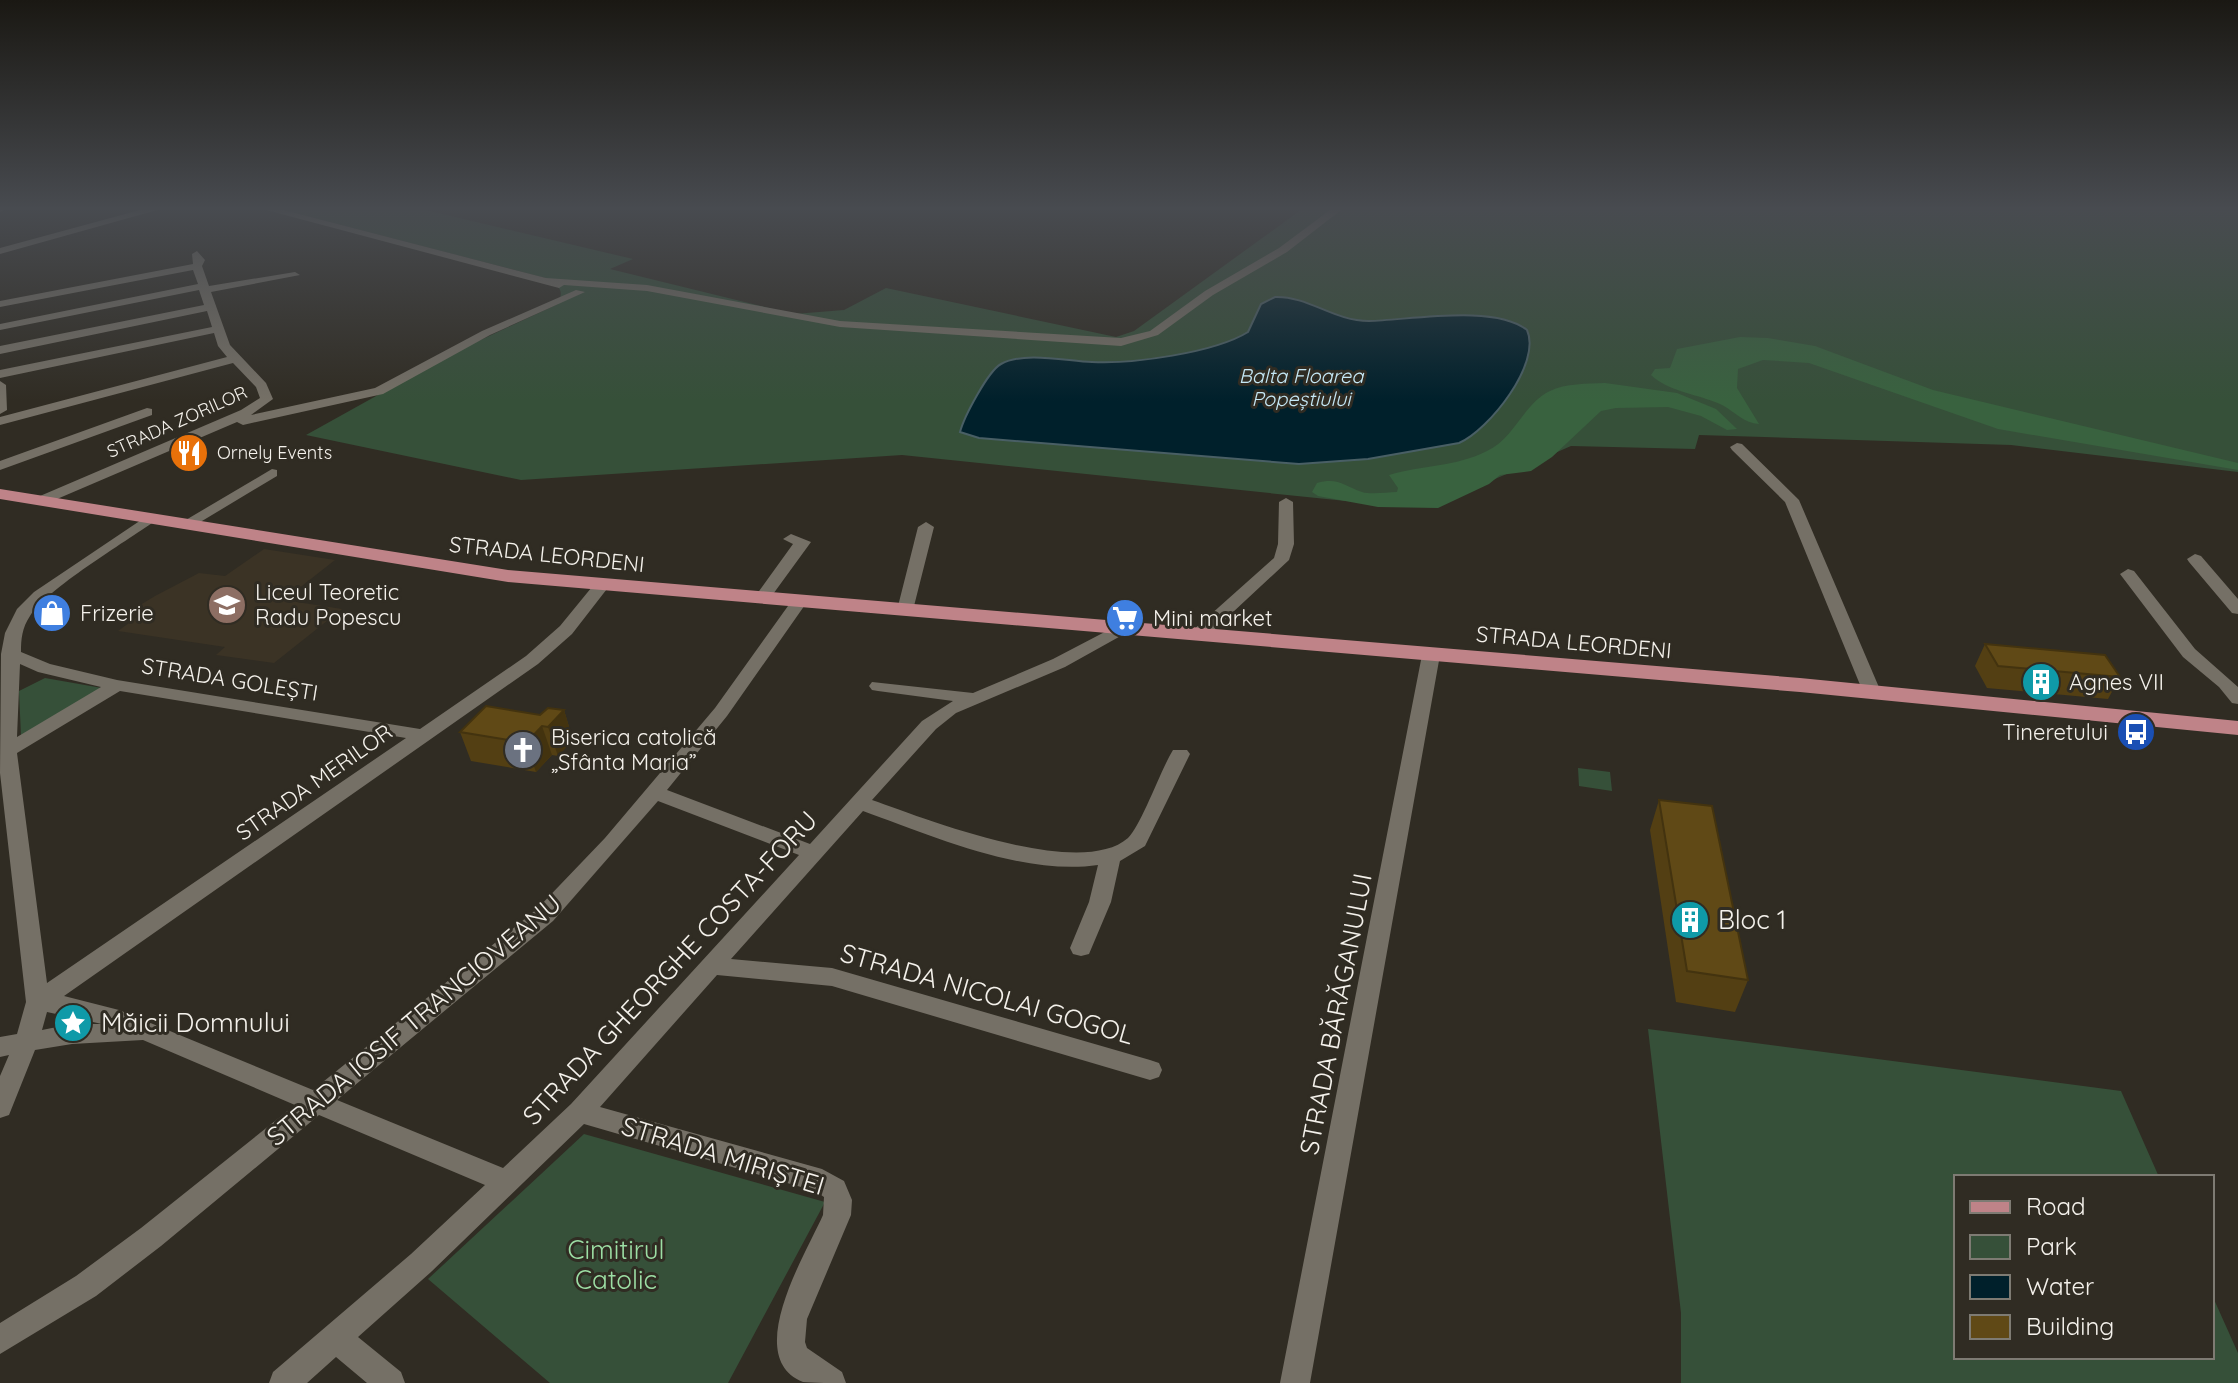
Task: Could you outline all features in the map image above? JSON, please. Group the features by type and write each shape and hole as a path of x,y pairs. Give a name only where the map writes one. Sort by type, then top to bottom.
{"main road":[{"name":"STRADA LEORDENI","path":"0,494 45,499 443,568 602,585 1872,692 2238,728"}],"street":[{"name":"STRADA ZORILOR","path":"0,304 145,272"},
{"name":"STRADA ZORILOR","path":"45,499 255,409 267,399 262,386 233,359 217,329 199,272"},
{"path":"512,272 582,288 639,287 840,324 1092,342 1129,341 1154,333 1209,293 1246,272"},
{"path":"0,327 203,288 295,275"},
{"path":"549,281 564,294"},
{"path":"217,426 327,405 379,391 475,338 582,288"},
{"path":"0,350 210,307"},
{"path":"0,374 217,329"},
{"path":"0,421 233,359"},
{"path":"0,385 0,410"},
{"path":"0,466 147,412"},
{"path":"1737,447 1756,469 1792,500 1872,692"},
{"path":"187,524 272,473"},
{"path":"1197,636 1281,560 1286,544 1286,502"},
{"path":"0,1107 27,1040 38,1002 3,746 8,624 51,586 150,518"},
{"path":"905,610 926,527"},
{"path":"762,598 803,542 791,539"},
{"path":"2195,559 2238,609"},
{"path":"2128,574 2189,653 2225,683 2238,699"},
{"name":"STRADA MERILOR","path":"38,1002 547,649 602,585"},
{"name":"STRADA IOSIF TRANCIOVEANU","path":"0,1340 86,1286 151,1237 545,915 592,866 735,694 799,602"},
{"name":"STRADA GHEORGHE COSTA-FORU","path":"284,1383 508,1182 580,1112 929,725 950,709 1059,663 1120,629"},
{"name":"STRADA BĂRĂGANULUI","path":"1295,1383 1431,655"},
{"path":"7,662 117,685"},
{"name":"STRADA GOLEȘTI","path":"3,746 117,685 422,735"},
{"path":"878,686 973,698"},
{"path":"860,803 1025,855 1074,858 1111,856 1130,849 1138,841 1180,754"},
{"path":"654,792 814,853"},
{"path":"1081,948 1100,902 1111,856"},
{"name":"STRADA NICOLAI GOGOL","path":"712,966 817,975 863,985 1150,1070"},
{"path":"38,1002 92,1011 152,1033 508,1182"},
{"path":"0,1047 27,1040 91,1033 152,1033"},
{"name":"STRADA MIRIȘTEI","path":"580,1112 822,1181 835,1189 839,1200 837,1215 792,1319 788,1337 790,1349 800,1362 831,1383"},
{"path":"336,1338 390,1383"}],"shaded area":[{"name":"Liceul Teoretic Radu Popescu","path":"264,549 335,560 284,600 342,609 274,663 216,655 225,647 118,631 140,615 127,613 155,596 199,573 225,576"}],"green space":[{"path":"520,272 620,272 794,314 844,310 886,288 1116,337 1134,331 1216,272 2238,272 2238,472 2011,445 1699,435 1695,449 1571,446 1456,496 1387,503 902,455 521,480 306,435 457,351 558,304 561,292 549,279"},
{"path":"1740,337 1815,346 1933,390 2238,463 2238,470 1998,429 1809,363 1763,360 1738,369 1737,388 1759,424 1744,420 1715,402 1667,386 1651,375 1655,369 1670,368 1677,349"},
{"path":"1605,383 1677,393 1716,409 1737,429 1727,430 1701,416 1668,407 1616,408 1601,411 1552,457 1531,471 1500,475 1489,484 1438,508 1378,507 1318,496 1312,492 1317,483 1330,481 1366,493 1397,492 1398,488 1389,475 1451,463 1487,451 1505,438 1533,404 1550,391 1570,385"},
{"path":"45,678 102,688 21,736 19,691"},
{"path":"1578,768 1610,772 1612,791 1579,786"},
{"path":"1648,1029 2121,1091 2158,1175 1954,1175 1954,1359 2214,1359 2214,1299 2238,1353 2238,1383 1681,1383 1681,1313"},
{"name":"Cimitirul Catolic","path":"584,1134 825,1202 728,1383 550,1383 428,1279"}],"water":[{"name":"Balta Floarea Popeștiului","path":"1275,297 1299,300 1356,320 1451,315 1495,317 1527,330 1530,344 1527,360 1510,394 1471,436 1459,443 1368,459 1299,464 979,438 960,432 983,385 1001,364 1033,357 1092,362 1128,361 1172,356 1215,346 1248,332 1261,304"}],"building":[{"path":"1985,644 2105,655 2120,677 1998,666"},
{"path":"486,706 540,715 548,708 564,710 526,743 460,732"},
{"path":"1659,800 1712,806 1748,980 1687,971"}],"place":[{"name":"Ornely Events","path":"189,453"},
{"name":"Liceul Teoretic Radu Popescu","path":"227,605"},
{"name":"Frizerie","path":"52,613"},
{"name":"Mini market","path":"1125,618"},
{"name":"Agnes VII","path":"2041,682"},
{"name":"Tineretului","path":"2136,732"},
{"name":"Biserica catolică „Sfânta Maria”","path":"523,750"},
{"name":"Bloc 1","path":"1690,920"},
{"name":"Măicii Domnului","path":"73,1023"}]}
